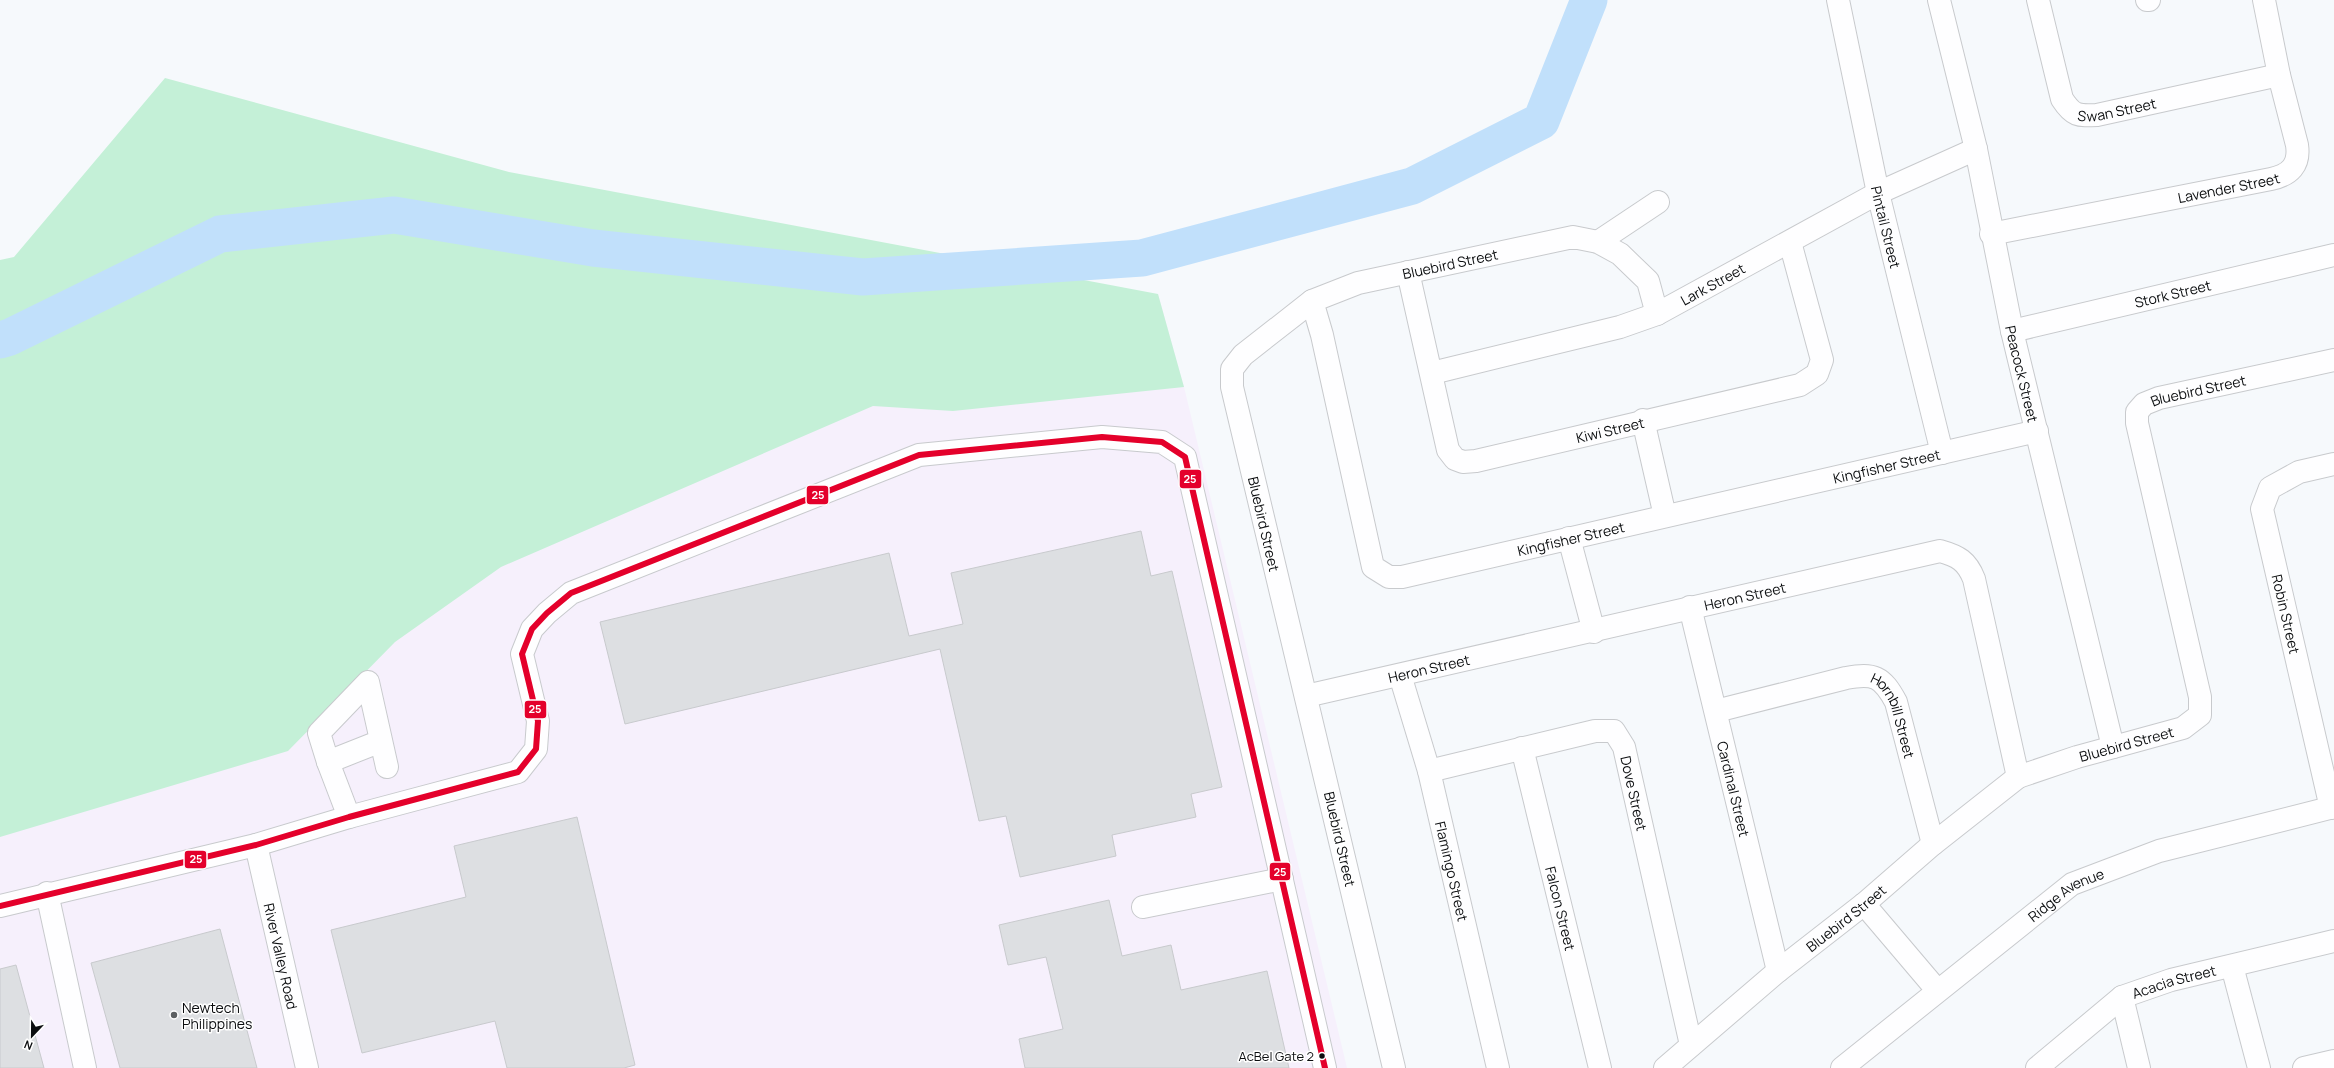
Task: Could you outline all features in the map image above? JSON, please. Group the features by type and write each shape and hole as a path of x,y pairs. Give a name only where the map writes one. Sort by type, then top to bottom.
{"street":[{"name":"Pintail Street","path":"1838,0 1878,193 1942,453"},
{"name":"Peacock Street","path":"1939,0 1976,149 1991,234 2012,331 2113,747"},
{"name":"Swan Street","path":"2038,0 2057,84 2062,99 2070,111 2081,116 2097,115 2279,75"},
{"name":"Lavender Street","path":"1991,234 2282,177 2292,170 2299,157 2279,75 2264,0"},
{"name":"Lark Street","path":"1432,373 1620,327 1657,314 1878,193 1976,149"},
{"path":"1598,242 1658,202"},
{"name":"Bluebird Street","path":"1394,1068 1232,387 1232,369 1243,355 1312,301 1358,282 1573,237 1598,242 1620,254 1648,281 1657,314"},
{"name":"Kiwi Street","path":"1408,272 1432,373 1448,450 1455,459 1463,462 1476,461 1643,420 1800,385 1817,374 1822,360 1790,242"},
{"name":"Stork Street","path":"2012,331 2334,255"},
{"name":"Kingfisher Street","path":"1312,301 1322,335 1373,567 1389,577 1402,577 2037,431"},
{"name":"Bluebird Street","path":"1665,1068 1778,971 1864,904 1933,844 2018,777 2077,757 2183,728 2200,715 2200,697 2137,423 2137,412 2144,404 2159,398 2334,360"},
{"path":"1643,420 1665,516"},
{"path":"0,906 47,893 256,845 349,816 518,772 536,749 538,721 522,654 532,629 546,613 571,593 919,455 1102,437 1162,442 1185,457 1325,1068"},
{"name":"Robin Street","path":"2333,808 2262,509 2270,488 2299,472 2334,464"},
{"path":"1570,538 1594,632"},
{"name":"Heron Street","path":"1306,696 1594,632 1690,607 1940,551 1958,556 1969,566 1974,579 2018,777"},
{"name":"Cardinal Street","path":"1690,607 1778,971"},
{"name":"Hornbill Street","path":"1716,711 1866,674 1880,679 1887,686 1896,702 1933,844"},
{"name":"Flamingo Street","path":"1400,675 1429,771 1498,1068"},
{"path":"349,816 328,762 319,733 368,682 387,767"},
{"name":"Dove Street","path":"1429,771 1522,748 1605,730 1614,731 1620,738 1691,1045"},
{"path":"328,762 382,741"},
{"name":"Falcon Street","path":"1522,748 1600,1068"},
{"name":"Ridge Avenue","path":"1842,1068 1937,990 2072,884 2159,851 2333,808"},
{"name":"River Valley Road","path":"256,845 307,1068"},
{"path":"1143,907 1282,879"},
{"path":"47,893 85,1068"},
{"path":"1864,904 1937,990"},
{"name":"Acacia Street","path":"2037,1068 2122,997 2171,980 2334,941"},
{"path":"2232,966 2259,1068"},
{"path":"2122,997 2139,1068"},
{"path":"2304,1068 2334,1061"}],"shaded area":[{"path":"467,289 1158,294 1184,387 1347,1068 0,1068 0,413"}],"green space":[{"path":"165,78 509,172 1158,294 1184,387 953,411 873,406 501,567 395,642 288,751 0,837 0,260 14,257"}],"building":[{"path":"1141,531 1151,576 1172,571 1222,787 1191,794 1196,817 1112,835 1116,856 1020,877 1006,816 979,821 940,649 625,724 600,622 889,553 909,636 963,624 951,573"},
{"path":"577,817 635,1065 624,1068 507,1068 495,1021 362,1053 331,930 466,897 454,846"},
{"path":"1109,900 1122,956 1171,945 1181,990 1267,971 1289,1068 1025,1068 1019,1039 1063,1029 1046,957 1008,965 999,925"},
{"name":"Newtech Philippines","path":"220,929 257,1068 120,1068 91,963"},
{"path":"16,965 44,1068 0,1068 0,969"}],"waterway":[{"path":"0,340 10,337 220,234 394,215 593,248 863,277 1142,258 1412,186 1541,121 1589,0"}],"transit line":[{"name":"25","path":"0,906 256,845 349,817 518,772 536,749 538,721 522,654 532,629 547,613 571,593 919,455 1102,437 1162,442 1185,457 1325,1068"}],"place":[{"name":"Newtech Philippines","path":"174,1015"},
{"name":"AcBel Gate 2","path":"1322,1056"}]}
